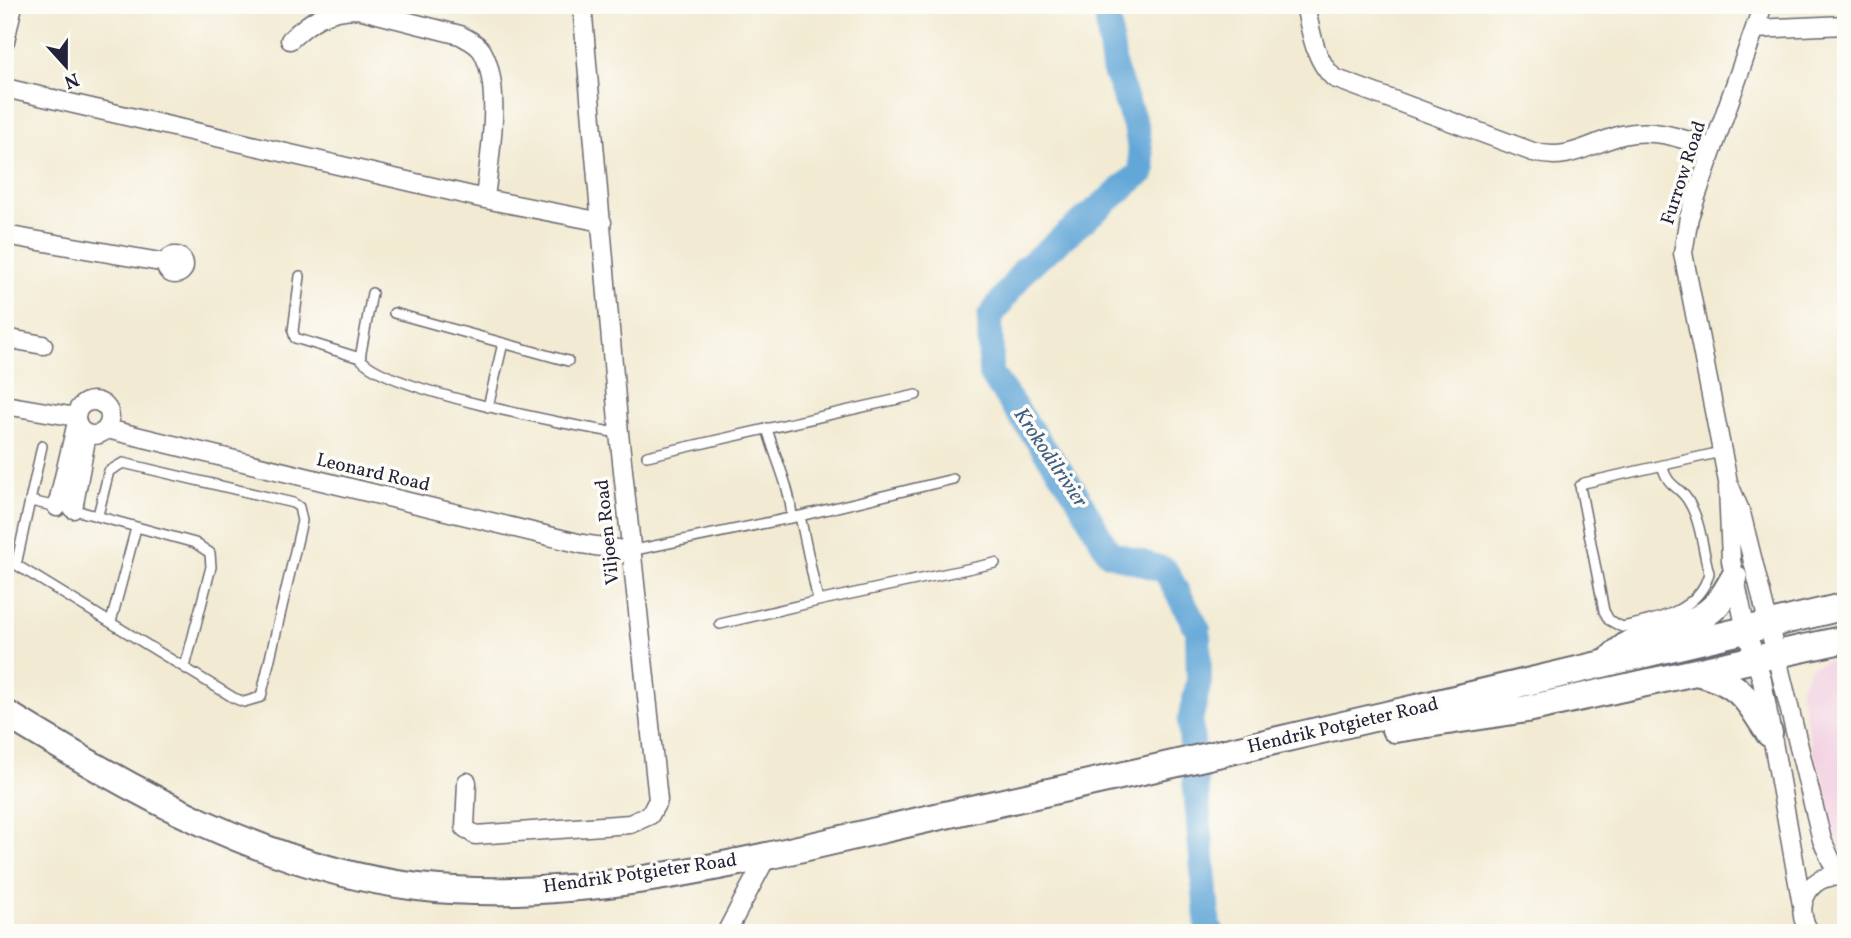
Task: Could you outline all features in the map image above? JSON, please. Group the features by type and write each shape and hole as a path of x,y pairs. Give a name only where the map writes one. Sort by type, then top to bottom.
{"main road":[{"path":"1606,663 1636,638 1707,614 1724,595 1734,578"},
{"name":"Hendrik Potgieter Road","path":"5,713 95,768 215,831 306,863 404,884 528,890 623,880 768,854 1231,752 1846,606"},
{"name":"Hendrik Potgieter Road","path":"1231,752 1527,709 1846,639"},
{"path":"1693,671 1724,679 1733,686 1749,702 1769,733"}],"street":[{"path":"5,41 13,5"},
{"name":"Viljoen Road","path":"467,782 464,828 475,835 630,824 650,815 659,792 630,551 582,5"},
{"path":"1305,5 1318,55 1334,78 1533,152 1558,157 1623,135 1654,132 1667,133 1713,149"},
{"name":"Furrow Road","path":"1757,627 1741,513 1728,482 1721,452 1683,253 1689,217 1763,5"},
{"path":"290,40 312,20 330,12 350,9 460,35 472,41 481,50 491,87 492,127 485,199"},
{"path":"1755,29 1846,25"},
{"path":"5,88 15,93 485,199 602,222"},
{"path":"5,235 166,264"},
{"path":"5,338 43,345"},
{"path":"5,405 80,424 97,435 107,429 110,413 103,404 86,403 80,424 65,508"},
{"name":"Leonard Road","path":"107,429 582,544 630,551"},
{"name":"Furrow Road","path":"1728,482 1727,514 1734,578 1757,627"},
{"path":"1757,627 1822,840 1842,877 1820,879 1811,885 1802,905"},
{"path":"1766,656 1769,733 1790,829 1802,916 1811,933"},
{"path":"726,933 768,854"}],"lane":[{"path":"300,276 293,331 295,338 360,358 376,371 488,407 619,433"},
{"path":"360,358 372,293"},
{"path":"394,313 568,360"},
{"path":"488,407 503,343"},
{"path":"647,456 916,395"},
{"path":"767,428 776,459 789,486 818,601"},
{"path":"16,565 42,446"},
{"path":"1662,465 1666,481 1683,494 1691,505 1709,573 1702,590 1675,613 1622,627 1609,620 1604,611 1580,486 1662,465 1721,452"},
{"path":"5,558 234,698 244,702 261,697 302,521 299,507 293,503 123,463 109,471 98,515"},
{"path":"630,551 796,517 953,480"},
{"path":"31,501 98,515 195,543 210,553 211,567 185,667"},
{"path":"111,622 136,528"},
{"path":"720,624 995,563"}],"shaded area":[{"path":"1846,657 1846,857 1830,828 1824,779 1813,752 1800,689 1810,668 1826,660"}],"waterway":[{"name":"Krokodilrivier","path":"1106,5 1114,68 1137,130 1143,171 1025,269 990,317 991,374 1076,494 1109,553 1165,570 1198,630 1199,681 1190,721 1208,927 1212,933"}]}
